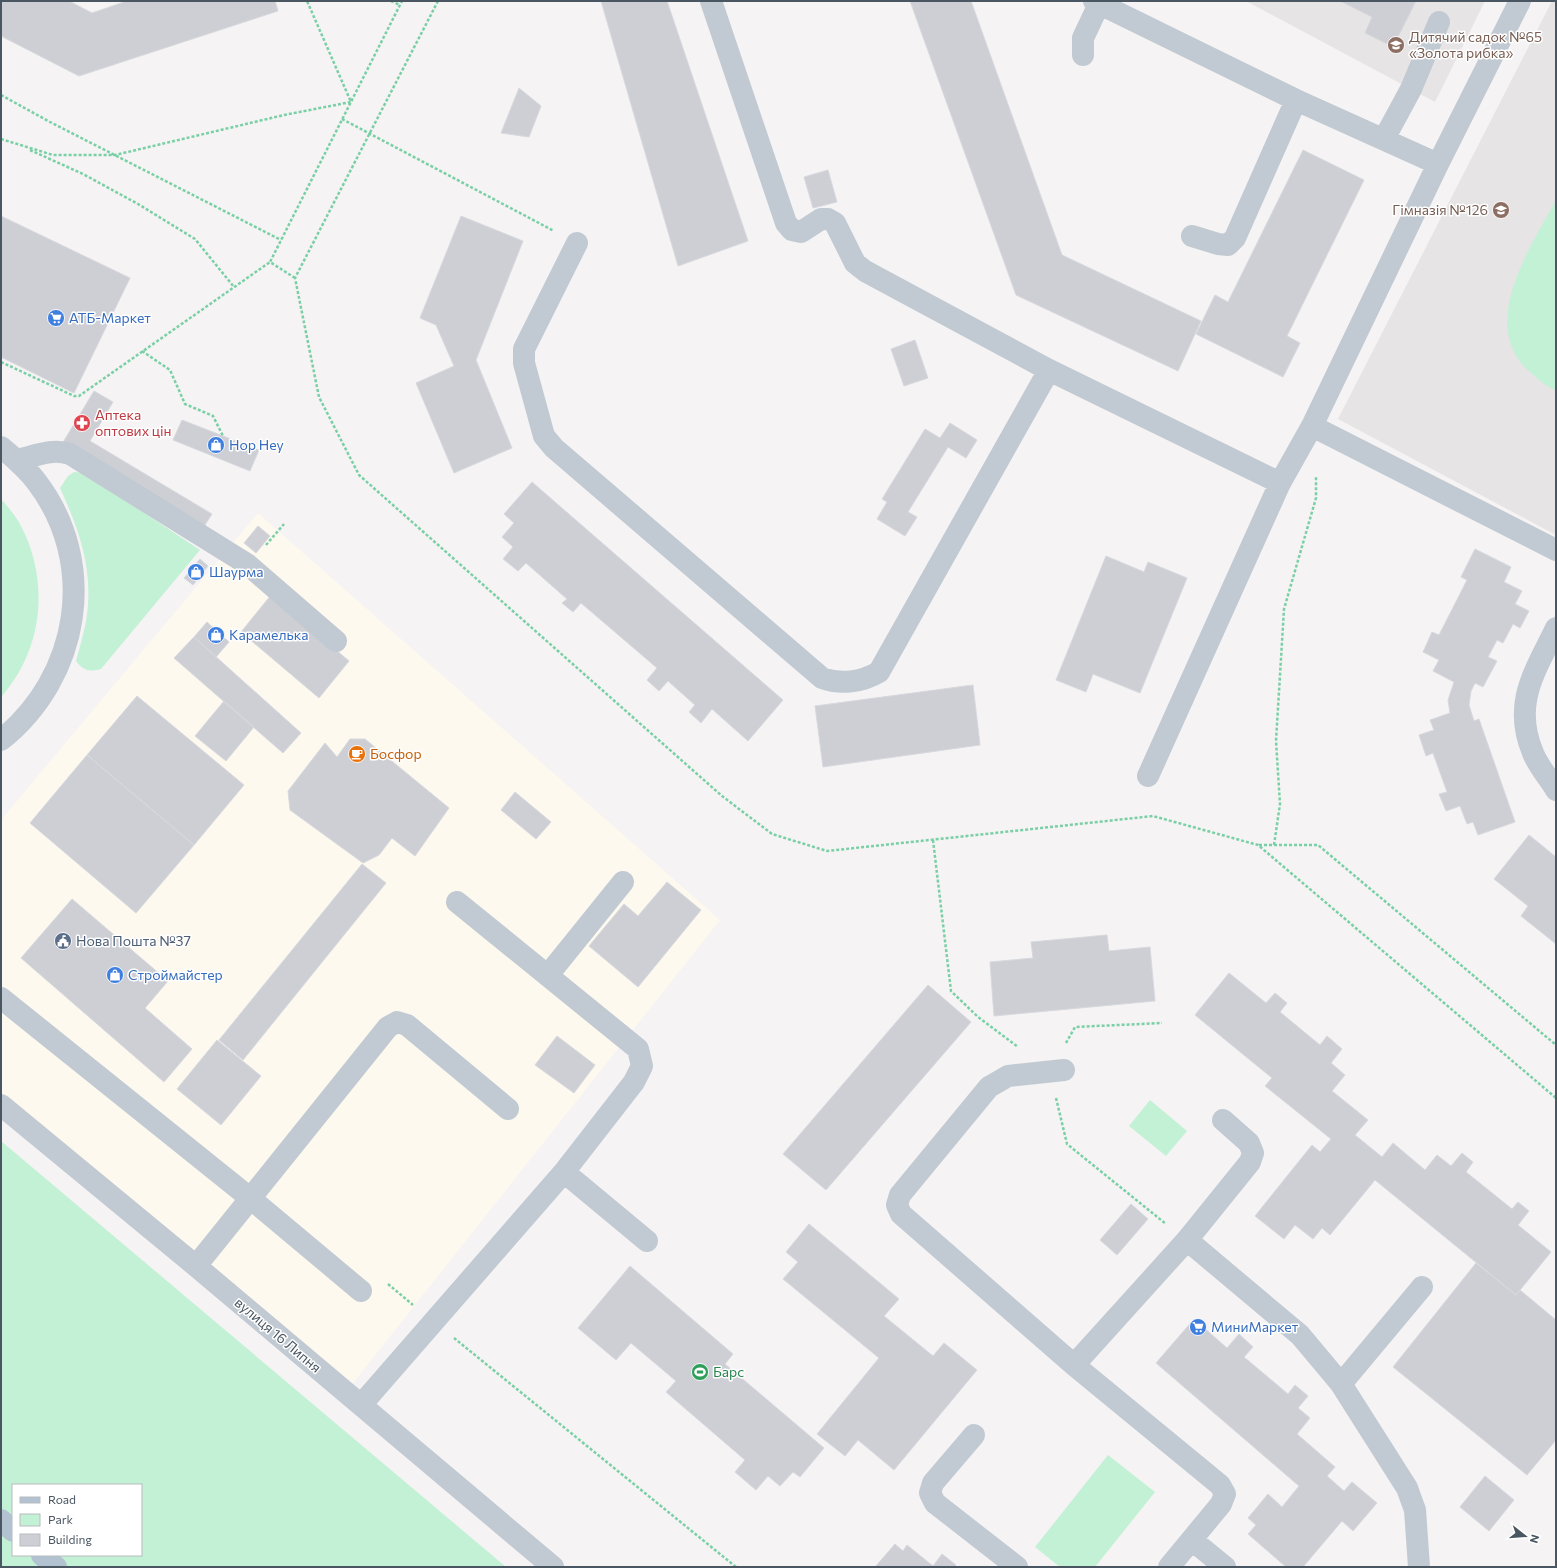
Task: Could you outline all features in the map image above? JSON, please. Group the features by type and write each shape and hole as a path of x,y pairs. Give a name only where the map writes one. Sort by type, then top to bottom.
{"main road":[{"path":"1,1520 12,1530"},
{"path":"43,1556 56,1567"}],"street":[{"path":"711,1 786,223 792,230 801,232 821,219 828,219 835,223 855,263 865,271 1048,370 1280,483"},
{"path":"1148,776 1280,483 1307,434 1438,164 1520,1"},
{"path":"1083,55 1083,38 1096,2 1296,100 1438,164"},
{"path":"1384,139 1411,89 1439,22"},
{"path":"1192,236 1218,244 1228,245 1235,238 1296,100"},
{"path":"577,243 524,349 524,363 544,436 554,448 822,678 834,682 867,678 879,672 1048,370"},
{"path":"1307,434 1556,550"},
{"path":"9,454 61,451 70,454 247,564 336,641"},
{"path":"1,740 15,729 34,709 49,686 61,662 69,636 73,609 74,582 70,554 62,528 50,504 36,481 9,454"},
{"path":"1556,628 1527,689 1524,719 1533,754 1556,790"},
{"path":"548,975 623,882"},
{"path":"361,1405 564,1172 634,1082 642,1066 638,1049 457,902"},
{"path":"1,998 250,1198 361,1291"},
{"path":"196,1266 388,1027 397,1022 407,1025 508,1109"},
{"path":"1057,1071 1008,1076 989,1087 900,1195 897,1205 902,1214 1074,1365 1220,1485 1225,1494 1221,1504 1169,1567"},
{"name":"вулиця 16 Липня","path":"1,1105 196,1266 554,1567"},
{"path":"1074,1365 1187,1240 1250,1162 1253,1153 1249,1144 1223,1120"},
{"path":"564,1172 648,1241"},
{"path":"1187,1240 1300,1335 1341,1384 1407,1488 1415,1510 1419,1567"},
{"path":"1341,1384 1422,1287"},
{"path":"974,1436 933,1483 930,1494 935,1503 1017,1567"},
{"path":"1192,1540 1225,1567"}],"path":[{"path":"307,1 351,102"},
{"path":"391,1 400,5"},
{"path":"1,362 74,396 79,396 270,262 402,1"},
{"path":"438,1 295,278 319,397 359,475 722,796 772,834 827,851 1153,816 1258,844 1318,845 1556,1046"},
{"path":"1,95 281,240"},
{"path":"1,140 53,156 115,155 284,115 351,102"},
{"path":"342,119 577,243"},
{"path":"21,146 83,174 138,204 195,239 234,287"},
{"path":"270,262 295,278"},
{"path":"142,351 170,370 185,404 213,416 223,436"},
{"path":"1274,845 1280,804 1276,741 1284,609 1316,498 1315,458 1307,434"},
{"path":"278,531 284,524"},
{"path":"1258,844 1556,1098"},
{"path":"1057,1071 1075,1027 1162,1023"},
{"path":"1087,1160 1091,1164"}],"shaded area":[{"name":"Дитячий садок №65 «Золота рибка»","path":"1246,1 1485,1 1435,102"},
{"name":"Гімназія №126","path":"1552,1 1556,1 1556,535 1338,419"},
{"name":"Босфор","path":"258,513 720,920 346,1392 1,1105 1,820"}],"green space":[{"path":"1556,200 1556,390 1546,385 1531,373 1515,354 1508,333 1508,311 1513,287 1522,264"},
{"path":"74,472 84,473 200,550 101,669 93,670 84,669 76,661 84,633 87,611 87,573 82,544 60,488 68,476"},
{"path":"1,499 19,522 30,547 36,570 38,615 26,658 15,678 1,697"},
{"path":"1150,1100 1187,1131 1166,1156 1129,1126"},
{"path":"1,1141 506,1567 1,1567"},
{"path":"1108,1455 1155,1492 1095,1567 1060,1567 1035,1547"}],"building":[{"path":"1,1 69,1 92,13 127,1 275,1 278,11 79,76 1,36"},
{"path":"601,1 667,1 748,241 678,266"},
{"path":"910,1 971,1 1062,255 1201,321 1178,371 1016,295"},
{"path":"1340,1 1416,1 1393,47 1365,33 1372,17"},
{"path":"519,88 541,106 529,137 501,133"},
{"path":"1303,150 1364,180 1287,336 1300,343 1283,377 1196,334 1215,295 1228,302"},
{"path":"828,170 837,202 813,208 804,177"},
{"name":"АТБ-Маркет","path":"1,216 130,278 74,393 1,357"},
{"path":"461,216 523,241 476,360 512,448 454,473 416,383 454,366 436,325 420,318"},
{"path":"915,340 928,378 904,386 891,349"},
{"path":"94,391 113,402 90,441 212,514 203,528 62,444"},
{"name":"Hop Hey","path":"182,420 259,450 250,471 173,440"},
{"path":"950,423 977,440 966,458 948,447 908,512 917,517 905,536 877,519 887,502 882,499 925,429 940,438"},
{"path":"532,482 783,700 748,741 712,709 701,723 689,712 695,705 668,681 659,691 647,680 657,668 581,603 573,612 562,603 567,599 526,563 518,571 503,559 513,547 502,537 514,523 504,514"},
{"path":"258,526 270,536 256,553 244,543"},
{"path":"1475,549 1511,567 1504,582 1522,591 1515,604 1529,611 1520,628 1513,624 1503,643 1497,640 1488,657 1497,661 1483,687 1475,683 1471,691 1469,705 1474,721 1479,719 1515,822 1478,835 1473,822 1467,824 1460,806 1446,811 1439,794 1447,792 1433,753 1426,756 1419,735 1434,730 1430,720 1450,713 1448,700 1454,682 1433,671 1439,660 1423,652 1432,632 1439,635 1467,580 1461,577"},
{"path":"1106,556 1144,572 1148,562 1187,578 1140,693 1093,674 1086,692 1056,680"},
{"name":"Шаурма","path":"200,559 208,566 193,585 184,578"},
{"path":"271,595 349,661 319,698 241,632"},
{"path":"207,622 229,642 216,657 194,637"},
{"path":"194,637 301,733 283,753 174,658"},
{"path":"973,685 980,745 823,767 815,706"},
{"path":"137,696 244,785 194,845 87,755"},
{"path":"224,701 254,727 226,761 195,736"},
{"path":"350,739 365,739 449,808 415,856 392,838 379,855 363,863 290,810 288,791 325,743 337,757"},
{"path":"87,755 194,845 136,913 30,823"},
{"path":"515,792 551,822 536,839 501,810"},
{"path":"1529,835 1556,857 1556,944 1521,916 1528,906 1494,879"},
{"path":"362,864 386,883 243,1060 219,1040"},
{"path":"667,882 701,910 638,987 589,946 624,904 638,916"},
{"path":"72,899 168,981 145,1008 192,1049 164,1082 21,958"},
{"path":"1107,935 1109,951 1150,947 1155,1001 994,1016 990,962 1033,958 1031,942"},
{"path":"1229,973 1266,1003 1275,993 1287,1003 1280,1012 1320,1045 1327,1036 1342,1049 1331,1063 1345,1075 1332,1091 1368,1120 1355,1135 1382,1157 1393,1143 1425,1170 1437,1155 1451,1166 1462,1153 1473,1162 1466,1172 1512,1209 1518,1202 1529,1211 1518,1225 1551,1252 1516,1295 1375,1180 1330,1235 1322,1228 1313,1239 1295,1225 1284,1239 1255,1216 1312,1145 1320,1152 1331,1139 1265,1086 1272,1078 1195,1015"},
{"path":"928,985 971,1022 826,1190 783,1154"},
{"path":"557,1036 595,1065 574,1093 535,1065"},
{"path":"217,1040 261,1076 221,1125 177,1089"},
{"path":"1131,1204 1148,1219 1117,1255 1100,1240"},
{"path":"809,1224 899,1299 884,1316 933,1356 944,1343 977,1370 894,1470 858,1440 845,1456 817,1434 879,1358 783,1279 798,1262 786,1252"},
{"path":"1476,1263 1516,1295 1520,1290 1556,1320 1556,1440 1527,1475 1393,1367"},
{"name":"Барс","path":"630,1266 733,1354 725,1364 824,1448 800,1477 793,1472 780,1486 768,1476 756,1490 735,1472 745,1460 666,1392 676,1381 631,1343 616,1360 578,1328"},
{"path":"1194,1319 1227,1348 1239,1334 1253,1347 1244,1357 1288,1394 1295,1385 1308,1396 1298,1408 1310,1418 1297,1434 1335,1467 1327,1476 1344,1491 1352,1482 1377,1503 1353,1531 1342,1521 1303,1567 1286,1567 1248,1534 1256,1525 1248,1518 1268,1494 1282,1507 1299,1486 1156,1363"},
{"path":"1485,1476 1514,1500 1489,1531 1460,1507"},
{"path":"895,1544 903,1551 907,1545 933,1566 942,1554 956,1565 954,1567 875,1567"}],"place":[{"name":"Дитячий садок №65 «Золота рибка»","path":"1396,45"},
{"name":"Гімназія №126","path":"1501,210"},
{"name":"АТБ-Маркет","path":"56,318"},
{"name":"Аптека оптових цін","path":"82,423"},
{"name":"Hop Hey","path":"216,445"},
{"name":"Шаурма","path":"196,572"},
{"name":"Карамелька","path":"216,635"},
{"name":"Босфор","path":"357,754"},
{"name":"Нова Пошта №37","path":"63,941"},
{"name":"Строймайстер","path":"115,975"},
{"name":"МиниМаркет","path":"1198,1327"},
{"name":"Барс","path":"700,1372"}]}
